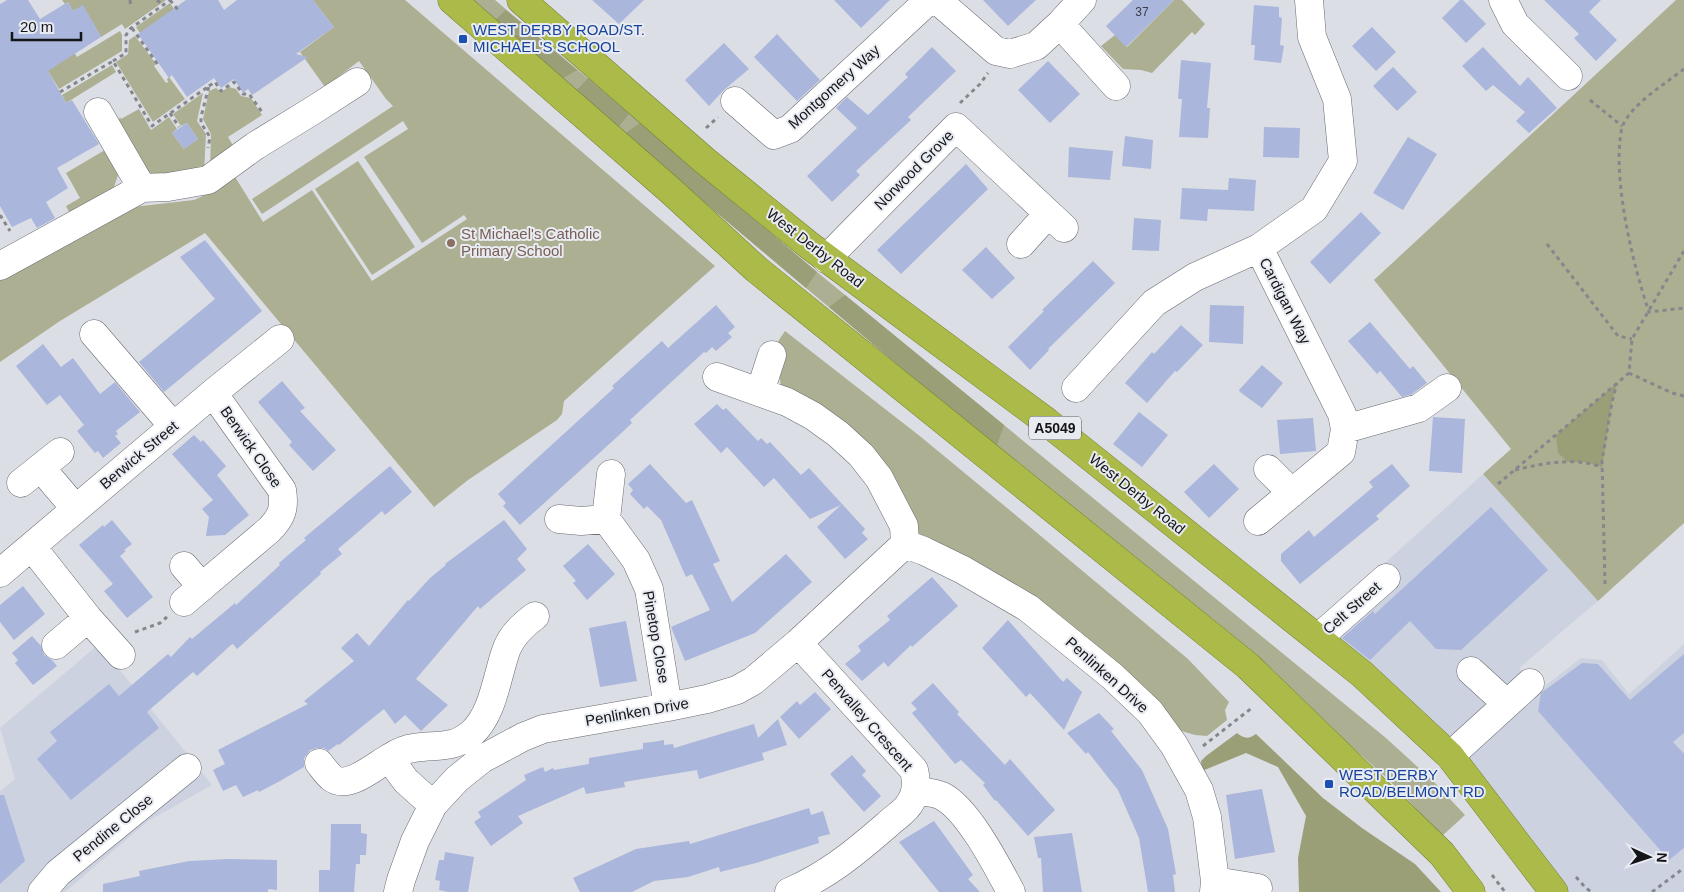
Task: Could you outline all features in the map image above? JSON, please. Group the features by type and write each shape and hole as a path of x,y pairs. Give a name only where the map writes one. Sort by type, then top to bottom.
{"highway":[{"path":"452,0 756,269 1233,654 1274,690 1442,854 1471,892"},
{"name":"West Derby Road","path":"521,0 688,145 826,259 1048,422 1362,674 1450,756 1554,892"}],"street":[{"name":"Montgomery Way","path":"735,101 774,135 790,129 929,0"},
{"path":"937,0 996,51 1010,54 1036,46 1082,0"},
{"name":"Cardigan Way","path":"1258,521 1341,452 1345,429 1342,414 1259,248 1314,209 1344,161 1337,99 1312,37 1309,0"},
{"path":"1503,0 1515,24 1568,76"},
{"path":"1060,24 1116,86"},
{"path":"0,266 142,188 168,188 208,180 255,146 357,82"},
{"path":"98,112 142,188"},
{"name":"Norwood Grove","path":"826,259 956,127 1056,221 1020,244"},
{"path":"1076,388 1154,303 1195,278 1259,248"},
{"path":"94,334 173,426"},
{"name":"Berwick Street","path":"0,573 173,426 280,340"},
{"path":"760,392 772,355"},
{"path":"717,377 787,402 813,416 838,434 861,455 880,478 904,526 904,544"},
{"path":"1345,429 1419,408 1447,388"},
{"name":"Berwick Close","path":"193,594 276,523 282,513 284,502 282,490 213,393"},
{"path":"41,468 75,508"},
{"path":"1268,469 1292,493"},
{"path":"559,519 581,521 606,519 611,474"},
{"name":"Pinetop Close","path":"606,519 636,560 649,589 668,707"},
{"name":"Penlinken Drive","path":"398,892 400,880 415,841 433,805 457,779 482,759 523,737 544,729 668,707 707,699 737,690 753,681 798,643 904,544 924,551 963,570 1028,608 1112,676 1150,712 1174,745 1199,790 1207,817 1214,887 1258,888"},
{"path":"32,546 88,618 116,650"},
{"path":"184,566 193,594"},
{"name":"Celt Street","path":"1318,638 1386,578"},
{"path":"319,763 333,778 341,781 352,780 402,750 416,747 445,746 458,742 473,732 484,717 507,648 514,635 535,616"},
{"path":"56,645 88,618"},
{"name":"Penvalley Crescent","path":"798,643 914,770 916,778 916,791 910,805 844,862 800,890"},
{"path":"1471,672 1506,703"},
{"path":"1450,756 1530,683"},
{"path":"389,758 406,781 433,805"},
{"name":"Pendine Close","path":"42,892 58,873 187,768"},
{"path":"916,791 930,792 943,796 955,806 979,835 1010,892"}],"path":[{"path":"130,0 131,8"},
{"path":"156,0 163,4"},
{"path":"60,92 126,53 126,35 132,28 163,4 170,0 178,10"},
{"path":"132,28 158,65"},
{"path":"113,61 152,126 215,82 221,91 234,82 244,94 249,94 277,132"},
{"path":"959,104 980,84 993,67"},
{"path":"1649,312 1642,292 1627,225 1620,157 1622,126 1634,108 1684,69"},
{"path":"208,150 210,137 201,123 201,117 209,86"},
{"path":"1590,100 1622,126"},
{"path":"688,145 735,101"},
{"path":"170,113 179,127"},
{"path":"1547,244 1618,336 1632,339"},
{"path":"1498,484 1629,373 1632,339 1684,251"},
{"path":"1649,312 1684,308"},
{"path":"1629,373 1684,396"},
{"path":"1605,584 1602,468 1612,402 1617,383"},
{"path":"1514,470 1544,463 1585,462 1602,468"},
{"path":"116,650 124,636 160,624 193,594"},
{"path":"1183,762 1274,690"},
{"path":"1652,892 1684,868"}],"shaded area":[{"path":"1483,474 1598,601 1519,668 1541,689 1581,658 1602,660 1629,694 1684,644 1684,892 1554,892 1450,756 1310,631"},
{"path":"99,644 212,785 148,821 65,892 0,892 0,791 15,779 0,728"}],"green space":[{"path":"62,0 166,0 125,29 122,24 101,37 83,6 73,11 68,2 65,4"},
{"name":"St Michael's Catholic Primary School","path":"313,0 405,0 715,266 564,401 562,414 557,420 468,480 434,507 205,233 60,321 0,362 0,280 133,207 200,198 219,185 232,172 263,222 312,190 372,281 467,219 464,215 422,243 364,157 408,129 403,121 262,214 252,199 393,106 359,61 325,87 300,52 334,27"},
{"path":"468,0 495,0 817,272 1386,738 1433,781 1465,815 1442,836 1389,780 1304,704 617,129"},
{"path":"1174,0 1182,0 1205,24 1195,35 1192,32 1152,73 1123,69 1101,46 1115,35 1127,47"},
{"path":"1676,0 1684,0 1684,523 1598,601 1483,474 1511,449 1374,280"},
{"path":"170,3 176,12 161,18 140,33 136,27"},
{"path":"506,10 577,70 560,80 493,22"},
{"path":"120,31 122,35 122,51 59,89 40,58 67,41 77,57"},
{"path":"135,36 156,64 154,66 166,83 169,77 185,99 153,122 116,62 128,54 129,40"},
{"path":"112,65 116,72 66,103 62,95"},
{"path":"588,78 629,114 617,129 575,92"},
{"path":"229,87 236,89 241,96 251,98 262,115 228,137 237,152 210,170 211,134 203,119 209,91 216,88 221,92"},
{"path":"203,93 197,121 206,134 204,173 147,176 117,125 120,117 121,119 139,109 151,130 169,117 177,129 172,133 184,149 198,139 187,123 181,126 173,114"},
{"path":"640,123 817,272 806,288 624,134"},
{"path":"105,150 118,175 113,190 71,216 66,206 80,198 66,173"},
{"path":"358,161 415,247 372,275 315,189"},
{"path":"845,295 1004,425 996,448 829,307"},
{"path":"785,331 921,437 1188,659 1229,702 1225,710 1227,720 1207,736 1178,730 922,539 781,386 775,346"},
{"path":"1617,383 1612,402 1602,467 1585,462 1568,462 1558,453 1556,435"},
{"path":"1237,733 1247,738 1256,734 1323,798 1362,828 1415,864 1441,892 1299,892 1298,858 1306,816 1278,767 1246,753 1202,771 1201,761"}],"building":[{"path":"7,0 28,0 40,19 68,2 73,11 83,5 101,37 48,71 66,103 72,100 99,144 57,168 68,188 46,202 55,218 37,228 31,218 12,227 0,206 0,4"},
{"path":"186,0 218,0 224,10 237,0 313,0 334,27 296,54 308,57 252,95 248,89 243,93 234,79 221,88 214,78 187,97 172,75 169,78 138,34"},
{"path":"592,0 644,0 619,24"},
{"path":"834,0 890,0 861,28"},
{"path":"983,0 1036,0 1008,26"},
{"path":"1133,0 1174,0 1126,47 1106,26"},
{"path":"1460,0 1463,0 1486,24 1466,43 1442,18"},
{"path":"1544,0 1601,0 1589,12 1617,40 1596,61 1574,38 1579,34"},
{"path":"1254,5 1279,7 1279,17 1282,18 1280,45 1284,46 1281,63 1254,60 1255,45 1251,45"},
{"path":"1372,27 1396,52 1376,71 1352,46"},
{"path":"777,34 820,80 797,101 754,57"},
{"path":"724,43 749,69 724,90 709,106 685,80"},
{"path":"932,47 956,71 908,117 911,120 856,171 860,175 832,202 807,176 857,128 836,108 847,97 868,115 908,77 905,74"},
{"path":"1483,47 1520,86 1528,77 1557,108 1529,133 1516,121 1525,112 1493,85 1486,91 1462,66"},
{"path":"1181,60 1211,63 1207,108 1210,108 1208,138 1179,137 1182,99 1178,99"},
{"path":"1048,61 1080,94 1050,123 1018,90"},
{"path":"1393,67 1417,92 1397,111 1373,86"},
{"path":"187,123 198,139 184,149 172,133"},
{"path":"1264,127 1300,128 1299,158 1263,157"},
{"path":"1125,136 1153,140 1151,169 1122,166"},
{"path":"1408,137 1437,154 1403,210 1373,193"},
{"path":"1069,147 1113,151 1110,180 1068,177"},
{"path":"966,164 988,189 901,274 877,250"},
{"path":"1229,178 1256,180 1254,211 1208,209 1207,221 1180,219 1182,188 1228,190"},
{"path":"1361,212 1381,233 1330,284 1310,262"},
{"path":"1134,218 1161,220 1159,251 1132,250"},
{"path":"205,240 262,311 164,392 139,362 215,299 180,257"},
{"path":"986,247 1015,278 992,299 962,270"},
{"path":"1093,261 1115,283 1048,349 1030,370 1008,347 1044,311 1042,310"},
{"path":"716,305 735,327 728,333 732,337 716,351 712,347 706,353 704,352 630,420 632,423 520,525 503,506 506,503 498,494 614,388 612,386 662,341 668,348"},
{"path":"1210,305 1244,306 1243,344 1209,342"},
{"path":"1370,322 1410,369 1413,366 1427,383 1412,394 1402,397 1380,371 1377,374 1348,341"},
{"path":"1181,325 1203,345 1177,372 1175,371 1147,403 1125,383 1152,352 1154,354"},
{"path":"43,344 61,367 73,358 100,394 115,382 140,412 116,431 118,434 115,436 121,443 103,458 98,451 95,453 77,431 84,425 60,395 47,405 16,366"},
{"path":"1262,365 1283,383 1262,408 1239,390"},
{"path":"282,381 305,408 300,411 336,450 313,471 289,445 292,442 258,402"},
{"path":"717,404 723,410 726,408 758,441 761,438 767,444 770,442 801,475 809,468 865,529 862,533 868,539 845,559 817,527 841,505 810,519 774,478 764,487 727,447 721,453 694,424"},
{"path":"1139,412 1168,435 1142,467 1113,444"},
{"path":"1433,417 1465,419 1462,473 1429,471"},
{"path":"1313,418 1316,451 1280,454 1277,420"},
{"path":"194,435 201,442 203,440 226,466 217,475 249,515 225,535 206,536 209,517 202,509 213,500 172,454"},
{"path":"650,464 686,503 692,500 720,561 713,564 732,602 786,554 812,582 755,633 685,661 671,627 710,610 692,574 686,577 661,520 647,506 644,509 630,494 633,490 628,484"},
{"path":"1214,464 1239,489 1209,518 1184,492"},
{"path":"1392,464 1410,486 1376,516 1379,519 1300,584 1281,561 1281,554 1309,530 1314,537 1373,487 1369,482"},
{"path":"390,466 412,492 385,515 382,511 338,549 342,554 237,649 233,644 231,645 197,676 193,672 147,712 159,728 71,800 37,759 57,741 50,732 109,684 119,696 168,654 171,657 190,637 192,639 235,603 236,605 280,565 279,563 306,540 304,538"},
{"path":"1491,507 1548,570 1461,650 1436,649 1410,621 1370,660 1342,638 1373,611 1375,614"},
{"path":"112,520 132,544 120,556 153,597 127,618 104,591 113,584 79,545"},
{"path":"504,520 527,549 517,559 526,570 480,609 478,606 416,679 448,705 421,731 405,715 395,724 384,709 339,745 328,751 324,748 310,750 304,758 304,767 259,792 258,790 243,797 236,785 223,791 213,770 225,764 218,750 308,704 304,701 354,661 341,648 357,633 369,646 408,600 445,564"},
{"path":"588,544 615,574 587,600 573,583 576,581 563,566"},
{"path":"932,577 958,606 888,667 884,662 862,681 845,664 861,651 858,646 890,620 887,616"},
{"path":"23,586 45,614 14,640 0,622 0,605"},
{"path":"1008,620 1063,682 1067,678 1082,692 1064,730 1030,693 1026,697 982,648"},
{"path":"626,621 637,681 600,687 589,628"},
{"path":"32,636 41,646 44,655 57,666 33,685 15,663 18,660 12,653"},
{"path":"1684,654 1684,733 1673,742 1684,754 1684,848 1669,860 1538,711 1541,693 1582,663 1598,664 1630,700"},
{"path":"933,683 959,712 957,714 1005,765 1010,759 1055,810 1028,836 995,801 983,785 985,783 961,760 955,764 912,713 917,709 911,703"},
{"path":"815,692 831,709 799,739 780,717 797,701 800,705"},
{"path":"1099,713 1114,729 1111,731 1142,770 1168,829 1176,874 1173,875 1175,892 1148,892 1139,838 1118,790 1088,752 1086,754 1067,733"},
{"path":"778,719 787,745 762,753 764,760 699,779 697,770 624,782 625,787 586,794 584,787 518,816 523,823 491,846 474,822 481,817 478,812 526,780 524,775 543,767 545,772 553,768 554,770 589,764 589,758 643,749 643,743 664,740 664,745 673,744 674,748 754,724 758,738"},
{"path":"852,755 866,771 862,775 881,796 864,812 830,774"},
{"path":"1262,789 1275,852 1235,859 1226,795"},
{"path":"0,795 4,795 25,861 0,884"},
{"path":"809,808 811,815 823,811 830,834 818,837 819,843 756,863 720,872 719,867 688,877 654,881 632,892 580,892 573,878 636,849 689,841 690,844"},
{"path":"934,821 973,875 968,879 980,892 939,892 899,842"},
{"path":"331,824 361,824 361,833 367,834 366,855 360,855 360,864 356,864 354,892 319,892 319,870 330,870"},
{"path":"1072,833 1082,892 1043,892 1041,858 1038,858 1034,837"},
{"path":"445,852 474,857 468,892 439,890 440,881 435,880 439,860 444,860"},
{"path":"228,859 277,860 277,890 268,889 268,892 103,892 103,884 140,876 139,871 189,861"}],"place":[{"name":"WEST DERBY ROAD/ST. MICHAEL'S SCHOOL","path":"463,39"},
{"name":"St Michael's Catholic Primary School","path":"451,243"},
{"name":"WEST DERBY ROAD/BELMONT RD","path":"1329,784"}]}
